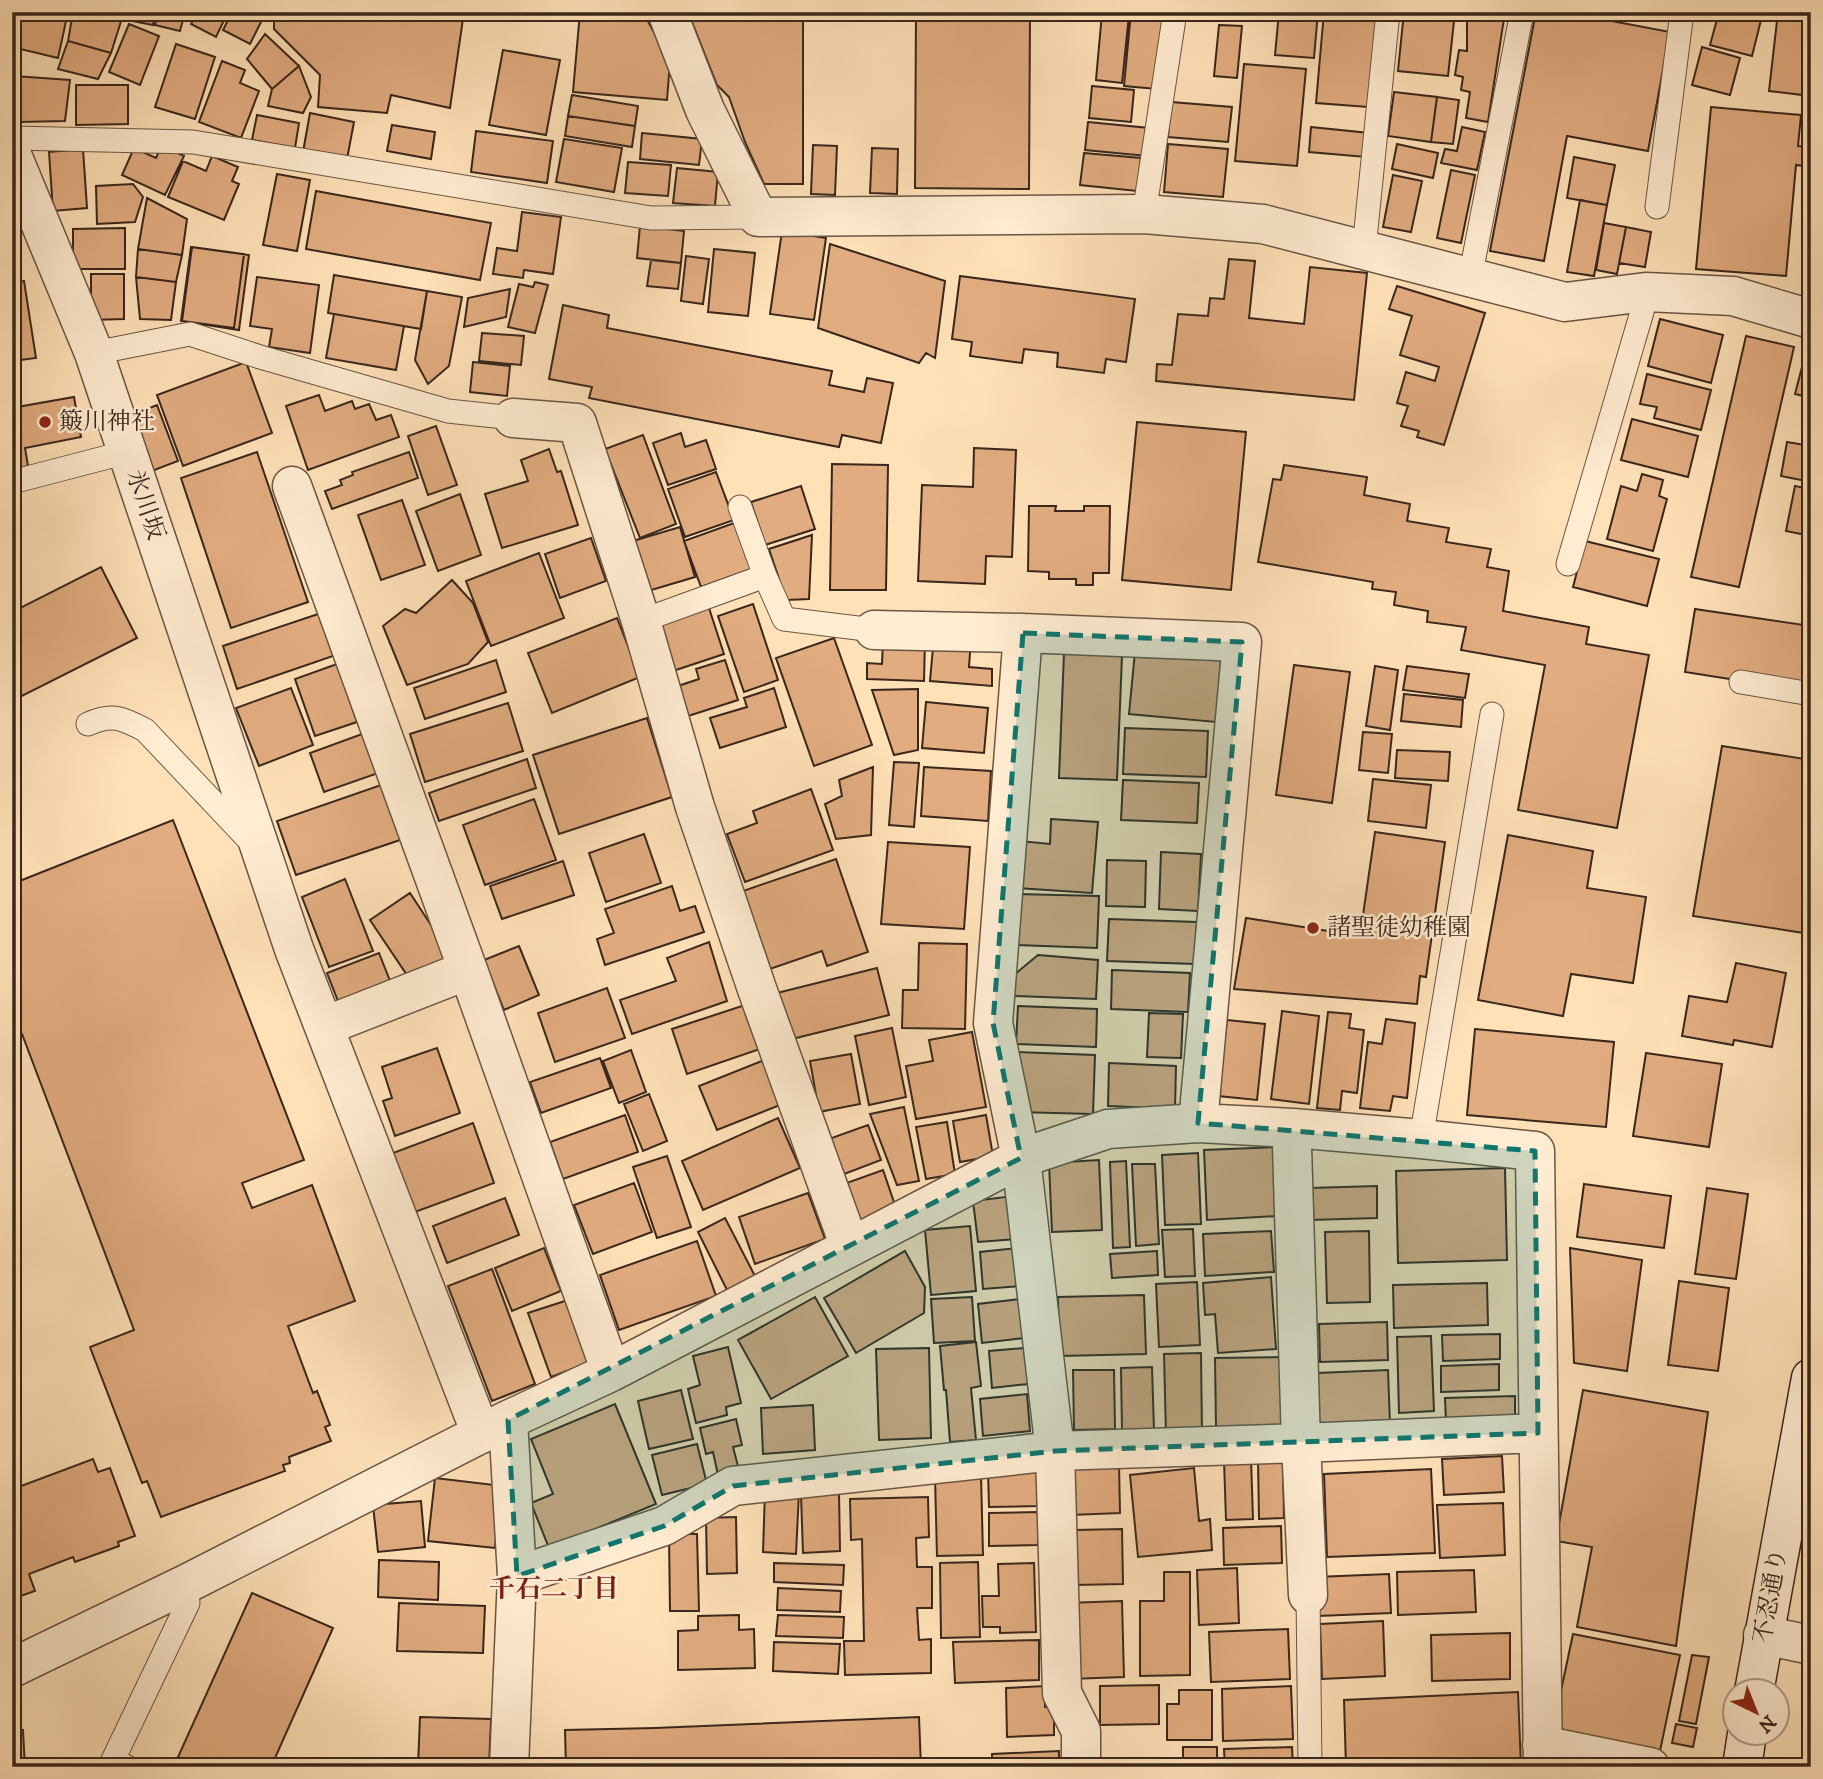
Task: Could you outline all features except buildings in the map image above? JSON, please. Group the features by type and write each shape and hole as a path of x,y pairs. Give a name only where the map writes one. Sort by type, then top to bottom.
{"street":[{"path":"667,12 705,110 758,217 1144,215 1263,223 1566,302 1646,292 1733,296 1811,319"},
{"name":"氷川坂","path":"12,155 94,353 295,949 495,1427 517,1576 509,1767"},
{"path":"513,418 577,423 695,807 850,1247"},
{"path":"292,486 611,1372"},
{"path":"874,630 1023,632 1242,642 1198,1123"},
{"path":"1023,632 993,1023 1021,1158 1055,1451 1062,1693 1081,1731 1081,1767"},
{"path":"325,1026 468,970"},
{"path":"12,1668 611,1372 1021,1158 1108,1129 1198,1123 1293,1128 1535,1150 1542,1756 1650,1767"},
{"path":"1293,1128 1301,1443 1308,1595"},
{"name":"不忍通り","path":"1756,1678 1811,1378"},
{"path":"517,1576 663,1526 733,1486 1055,1451 1538,1433"},
{"path":"1763,1635 1811,1645"},
{"path":"1742,1767 1745,1748"}],"lane":[{"path":"1144,215 1175,12"},
{"path":"1364,249 1388,12"},
{"path":"1470,278 1521,12"},
{"path":"1657,207 1682,12"},
{"path":"12,138 193,142 652,218 758,217"},
{"path":"1568,564 1646,292"},
{"path":"94,353 190,334 448,411 513,418"},
{"path":"12,482 127,452"},
{"path":"740,507 784,619 874,630"},
{"path":"640,621 765,576"},
{"path":"1741,682 1811,694"},
{"path":"1421,1139 1492,714"},
{"path":"88,724 102,718 124,719 145,730 262,854"},
{"path":"127,1767 113,1760 188,1603 186,1584"},
{"path":"1308,1595 1310,1767"}],"highlighted area":[{"path":"1023,633 1242,642 1198,1123 1535,1151 1538,1433 1055,1451 733,1486 664,1526 517,1576 508,1420 1021,1158 993,1023"}],"place":[{"name":"簸川神社","path":"45,422"},
{"name":"諸聖徒幼稚園","path":"1313,928"}],"district":[{"name":"千石二丁目","path":"554,1589"}]}
